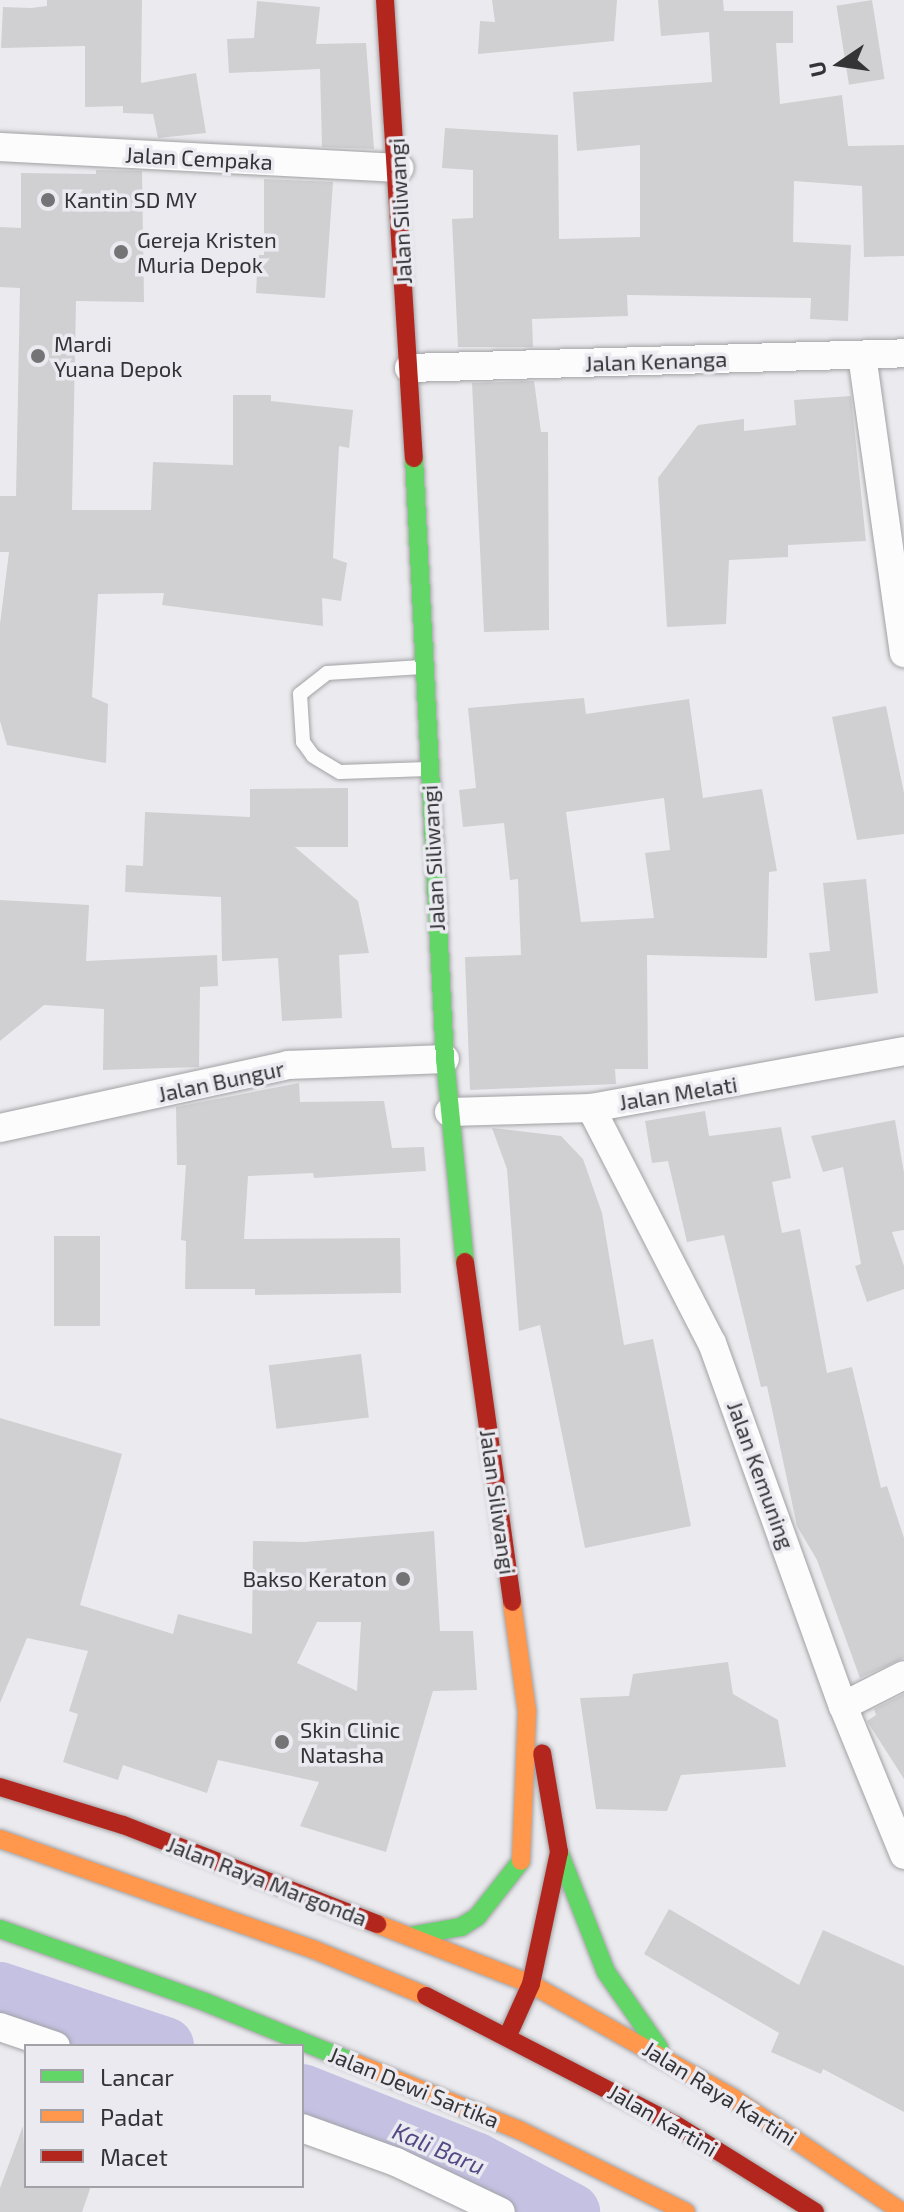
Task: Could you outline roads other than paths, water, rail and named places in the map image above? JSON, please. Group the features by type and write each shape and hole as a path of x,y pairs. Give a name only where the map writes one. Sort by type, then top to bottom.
{"main road":[{"name":"Jalan Siliwangi","path":"385,0 399,168 449,1112 527,1711 521,1861 477,1917 461,1927 409,1936"},
{"name":"Jalan Siliwangi","path":"509,2033 531,1984 559,1852 544,1761 527,1711"},
{"name":"Jalan Raya Margonda","path":"0,1787 123,1825 531,1984"},
{"path":"0,1839 315,1950 509,2033"},
{"path":"559,1852 606,1972 664,2056"},
{"name":"Jalan Dewi Sartika","path":"0,1929 205,2002 519,2130 686,2212"},
{"name":"Jalan Raya Kartini","path":"531,1984 664,2056 902,2212"},
{"name":"Jalan Kartini","path":"509,2033 676,2125 815,2212"}],"street":[{"name":"Jalan Cempaka","path":"0,147 399,168"},
{"name":"Jalan Kenanga","path":"409,368 904,353"},
{"path":"862,355 904,653"},
{"name":"Jalan Melati","path":"449,1112 591,1108 904,1051"},
{"name":"Jalan Bungur","path":"0,1128 288,1065 445,1059"},
{"name":"Jalan Kemuning","path":"591,1108 712,1343 843,1706 904,1855"},
{"path":"843,1706 904,1675"},
{"path":"0,2027 50,2044"},
{"path":"304,2129 396,2162 501,2212"}],"lane":[{"path":"424,667 327,673 300,694 303,742 326,764 340,772 429,769"}],"waterway":[{"name":"Kali Baru","path":"0,1991 159,2044"},
{"name":"Kali Baru","path":"304,2094 475,2161 571,2212"}],"place":[{"name":"Kantin SD MY","path":"48,200"},
{"name":"Gereja Kristen Muria Depok","path":"121,252"},
{"name":"Mardi Yuana Depok","path":"38,356"},
{"name":"Bakso Keraton","path":"403,1579"},
{"name":"Skin Clinic Natasha","path":"282,1742"}]}
